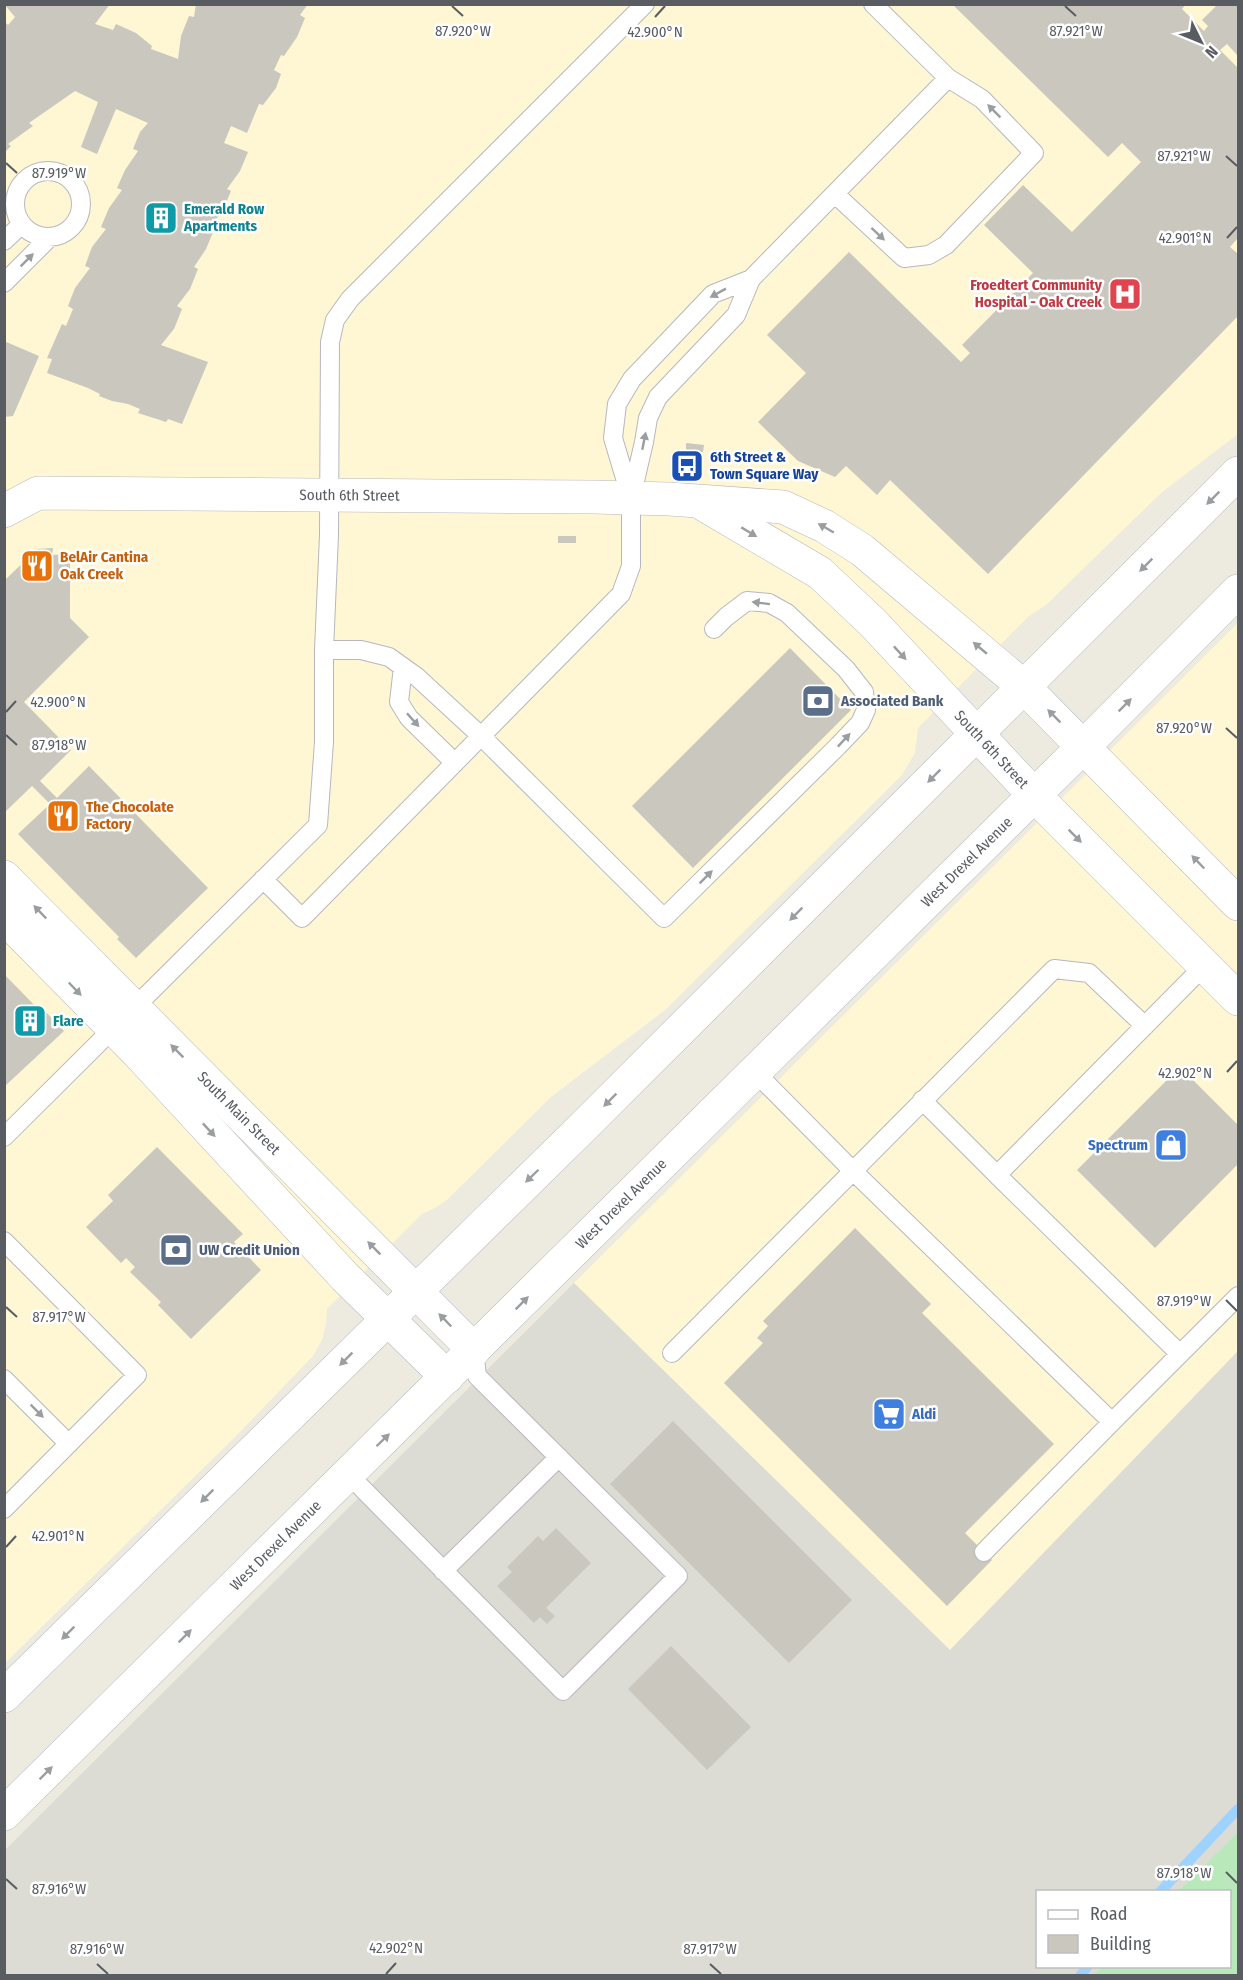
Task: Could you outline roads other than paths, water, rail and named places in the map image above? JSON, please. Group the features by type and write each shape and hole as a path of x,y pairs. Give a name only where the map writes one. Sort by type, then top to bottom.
{"street":[{"path":"4,1696 584,1126 1239,473"},
{"name":"South 6th Street","path":"4,511 38,493 630,498 783,507 824,526 862,550 1024,687 1239,903"},
{"name":"South 6th Street","path":"699,502 820,573 873,623 975,735 1034,795 1239,999"},
{"name":"West Drexel Avenue","path":"4,1814 348,1474 466,1368 755,1072 1239,591"},
{"name":"South Main Street","path":"4,876 345,1276 387,1318 466,1368"},
{"name":"South Main Street","path":"4,917 123,1018 416,1290 466,1368"}],"lane":[{"path":"4,1137 318,825 324,742 324,650 329,535 330,342 335,320 350,299 645,4"},
{"path":"835,194 904,258 929,255 946,245 1034,153 982,99 948,78 873,4"},
{"path":"263,879 302,918 621,594 631,566 630,498 648,418 658,397 736,315 751,279 948,78"},
{"path":"51,171 62,174 78,189 81,200 77,221 61,235 39,236 22,224 15,203 17,193 31,176 51,171"},
{"path":"4,241 22,224"},
{"path":"4,283 50,237"},
{"path":"630,498 613,438 617,405 632,379 713,294 751,279"},
{"path":"324,650 361,650 389,657 417,677 481,736 664,918 838,746 860,723 866,710 864,692 846,669 787,613 769,603 747,601 714,629"},
{"path":"403,667 399,702 409,718 455,763"},
{"path":"998,1175 1204,966"},
{"path":"672,1353 1054,969 1089,973 1145,1026"},
{"path":"755,1072 852,1170 1112,1422"},
{"path":"922,1100 1180,1354"},
{"path":"8,1250 137,1375 69,1444 8,1498"},
{"path":"984,1552 1239,1296"},
{"path":"348,1474 563,1691 678,1576 466,1368"},
{"path":"4,1378 69,1444"},
{"path":"443,1571 559,1457"}],"waterway":[{"path":"1162,1890 1238,1809"},
{"path":"1080,1976 1086,1968"}],"place":[{"name":"Emerald Row Apartments","path":"161,218"},
{"name":"Froedtert Community Hospital - Oak Creek","path":"1125,294"},
{"name":"6th Street & Town Square Way","path":"687,466"},
{"name":"BelAir Cantina Oak Creek","path":"37,566"},
{"name":"Associated Bank","path":"818,701"},
{"name":"The Chocolate Factory","path":"63,816"},
{"name":"Flare","path":"30,1021"},
{"name":"Spectrum","path":"1171,1145"},
{"name":"UW Credit Union","path":"176,1250"},
{"name":"Aldi","path":"889,1414"}]}
